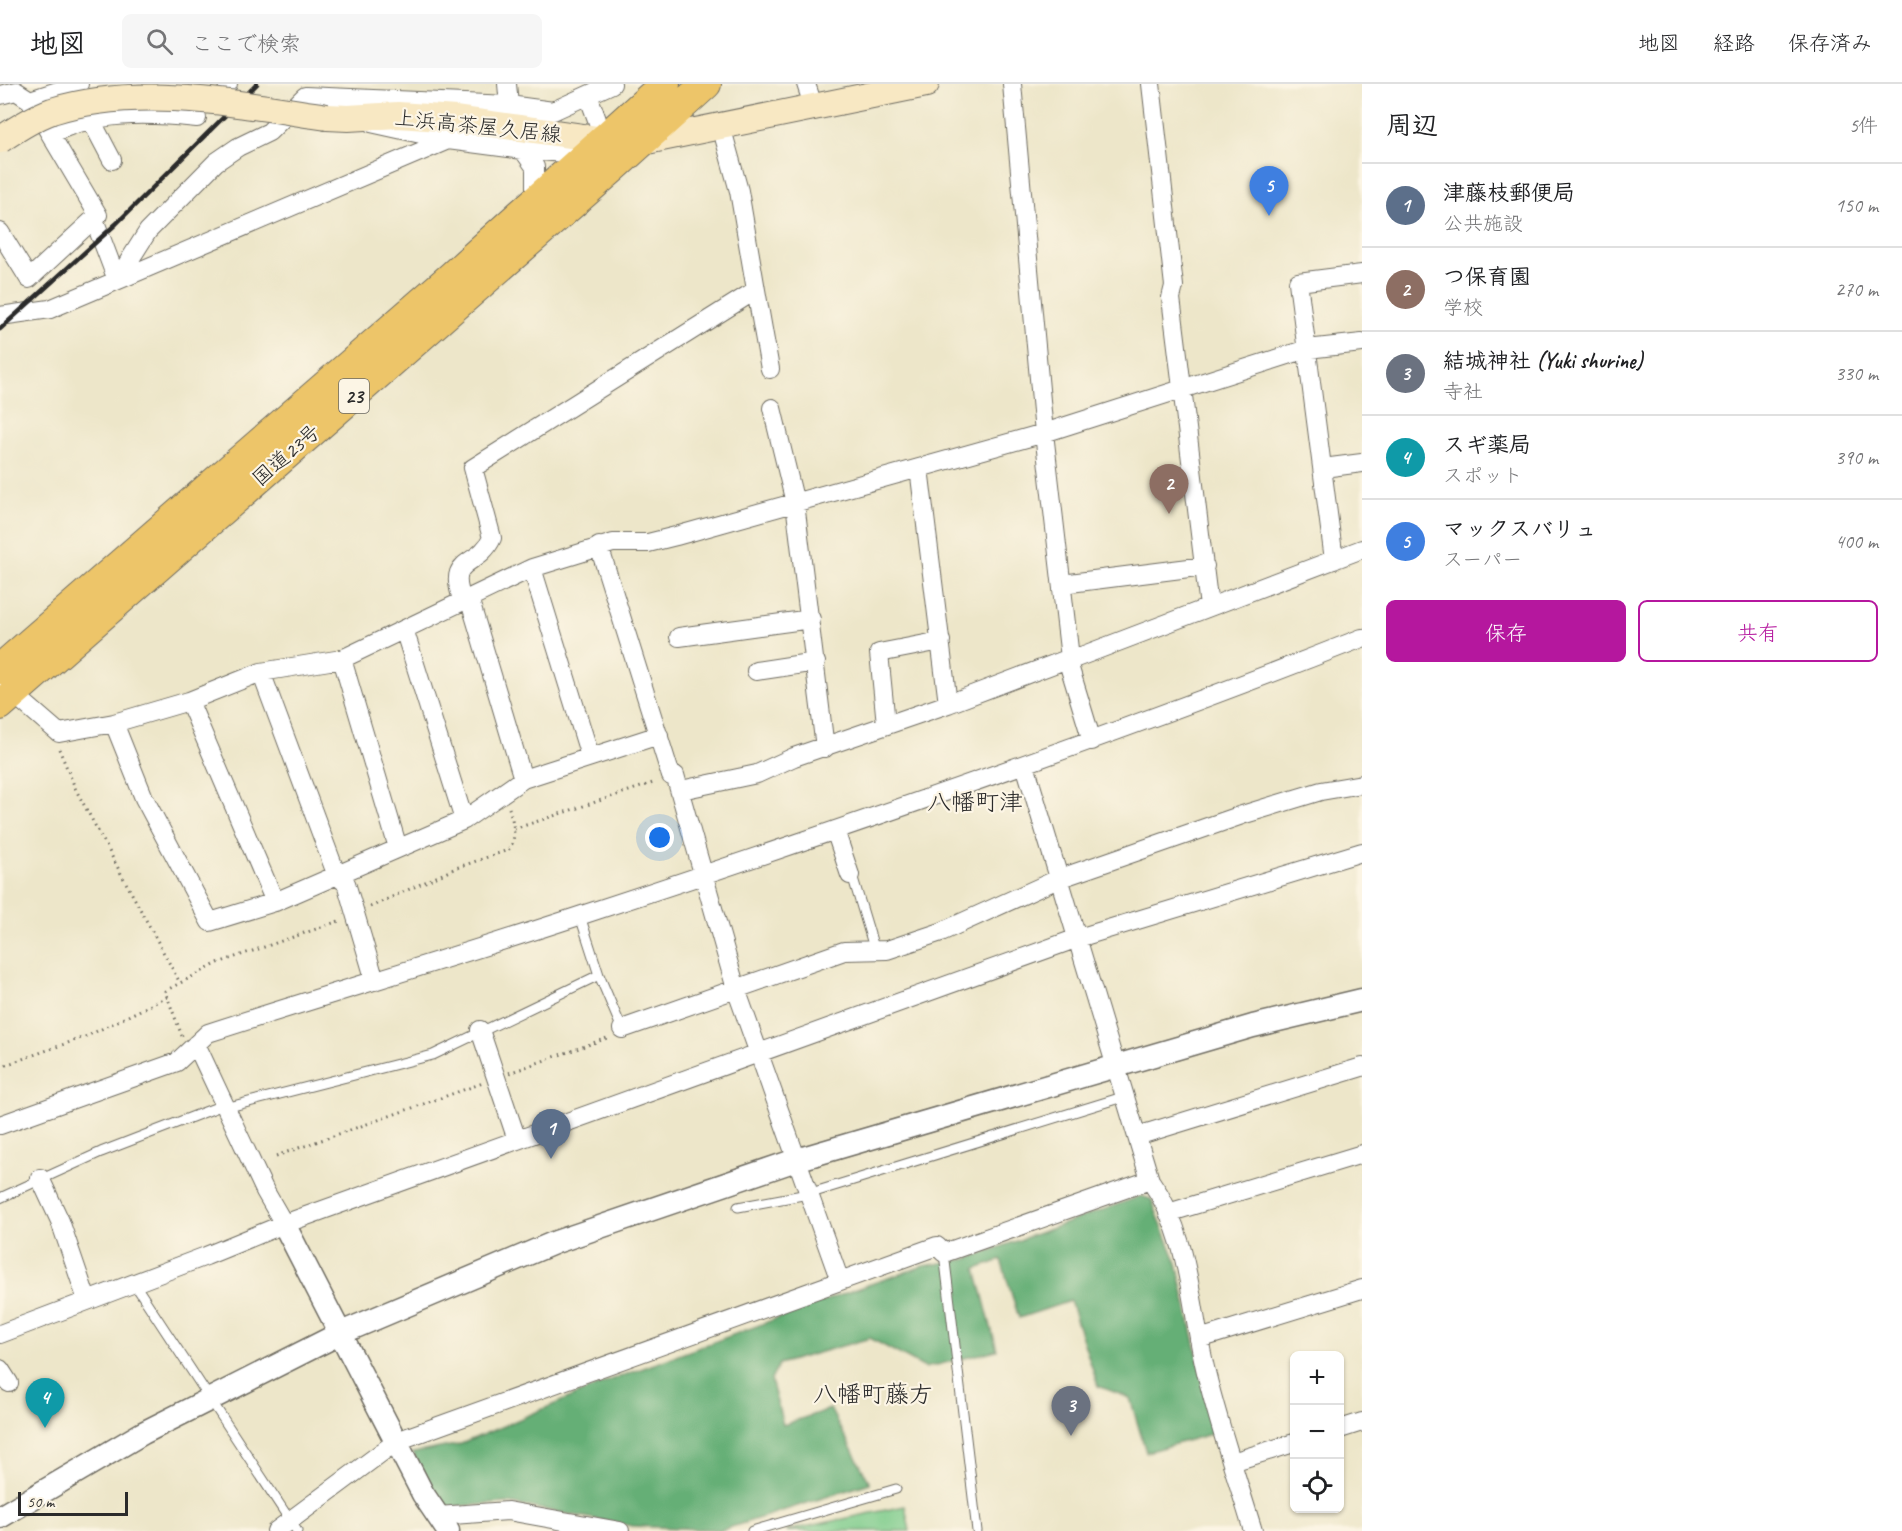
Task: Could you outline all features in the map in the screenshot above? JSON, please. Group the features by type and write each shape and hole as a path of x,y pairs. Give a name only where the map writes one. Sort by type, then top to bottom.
{"highway":[{"name":"国道23号","path":"3,687 665,84"},
{"name":"国道23号","path":"3,687 614,168 706,84"}],"main road":[{"name":"上浜高茶屋久居線","path":"0,140 24,124 51,111 129,95 216,100 338,118 398,115 456,119 605,140 642,142 721,126 810,96 926,84"}],"street":[{"path":"30,100 79,84"},
{"path":"507,84 509,105"},
{"path":"117,280 148,231 216,162 238,147 269,132 305,96 509,105 553,111 612,84"},
{"path":"1012,84 1044,433 1062,584 1068,659 1092,741"},
{"path":"1151,84 1174,286 1171,298 1209,607"},
{"path":"0,95 16,91 30,100 98,215 29,279 0,232"},
{"path":"588,95 614,168"},
{"path":"51,134 91,120 121,115 197,118"},
{"path":"338,118 448,140 523,150 566,153 605,140"},
{"path":"91,120 112,160"},
{"path":"721,126 739,191 770,369"},
{"path":"0,316 50,309 358,181 448,140"},
{"path":"523,150 535,167 534,202"},
{"path":"94,219 117,280"},
{"path":"1334,560 1298,282 1362,274"},
{"path":"523,779 466,600 456,585 457,575 492,538 473,468 756,290"},
{"path":"3,687 59,733 114,723 189,701 261,672 342,659 532,568 599,546 613,543 648,543 1044,433 1307,349 1362,343"},
{"path":"772,408 795,503 825,748"},
{"path":"1323,468 1362,463"},
{"path":"919,468 948,704"},
{"path":"599,546 705,874 736,989 840,1281"},
{"path":"676,781 757,774 794,757 1076,658 1362,549"},
{"path":"1062,584 1205,566"},
{"path":"532,568 590,756"},
{"path":"679,637 811,619"},
{"path":"404,629 464,820"},
{"path":"0,1125 177,1062 208,1033 580,916 1025,765 1362,638"},
{"path":"886,724 879,653 941,640"},
{"path":"342,659 399,848"},
{"path":"756,671 816,662"},
{"path":"261,672 337,876 346,883 375,981"},
{"path":"189,701 275,902"},
{"path":"114,723 144,798 210,922 275,902 464,820 523,779 659,735"},
{"path":"1025,765 1150,1180 1168,1213 1186,1258 1193,1289 1198,1339 1253,1531"},
{"path":"622,1029 844,951 887,950 942,932 1058,879 1242,814 1321,791 1362,784"},
{"path":"835,830 849,875"},
{"path":"0,1334 284,1224 1076,939 1362,852"},
{"path":"0,1517 143,1433 209,1398 341,1333 556,1242 796,1160 1253,1026 1362,1000"},
{"path":"480,1030 517,1140"},
{"path":"192,1047 423,1494 443,1524 508,1510 611,1530"},
{"path":"1137,1136 1362,1067"},
{"path":"1168,1213 1362,1154"},
{"path":"40,1178 60,1221 87,1300"},
{"path":"288,1528 397,1441 937,1246 944,1253 1150,1180"},
{"path":"1198,1339 1362,1289"},
{"path":"1344,1428 1362,1422"},
{"path":"1232,1462 1290,1444"}],"lane":[{"path":"849,875 853,878 875,951"},
{"path":"580,916 599,975 622,1029"},
{"path":"0,1198 40,1178 224,1107 433,1055 480,1030 599,975"},
{"path":"738,1207 808,1194 1126,1096"},
{"path":"944,1253 977,1531"},
{"path":"134,1283 209,1398 288,1528"},
{"path":"752,1531 896,1489"}],"path":[{"path":"59,733 56,741 76,790 180,983"},
{"path":"514,829 676,781"},
{"path":"192,1047 165,991 229,959 355,914 456,868 508,850 514,843 514,829 504,792"},
{"path":"0,1067 76,1040 167,997"},
{"path":"276,1156 622,1033 622,1029"}],"green space":[{"path":"1141,1196 1151,1199 1177,1263 1215,1433 1146,1452 1130,1398 1098,1386 1070,1301 1019,1318 1001,1260 976,1269 997,1350 925,1368 870,1338 779,1364 771,1380 783,1425 830,1409 870,1483 722,1530 633,1526 508,1503 440,1507 413,1453 461,1444 611,1380 859,1288 923,1266 967,1259"},
{"path":"905,1506 910,1531 786,1531"}],"railway":[{"path":"0,329 116,224 257,84"}],"place":[{"name":"マックスバリュ","path":"1269,216"},
{"name":"つ保育園","path":"1169,514"},
{"name":"津藤枝郵便局","path":"551,1159"},
{"name":"スギ薬局","path":"45,1428"},
{"name":"結城神社 (Yuki shurine)","path":"1071,1436"}],"district":[{"name":"八幡町津","path":"975,802"},
{"name":"八幡町藤方","path":"873,1394"}]}
